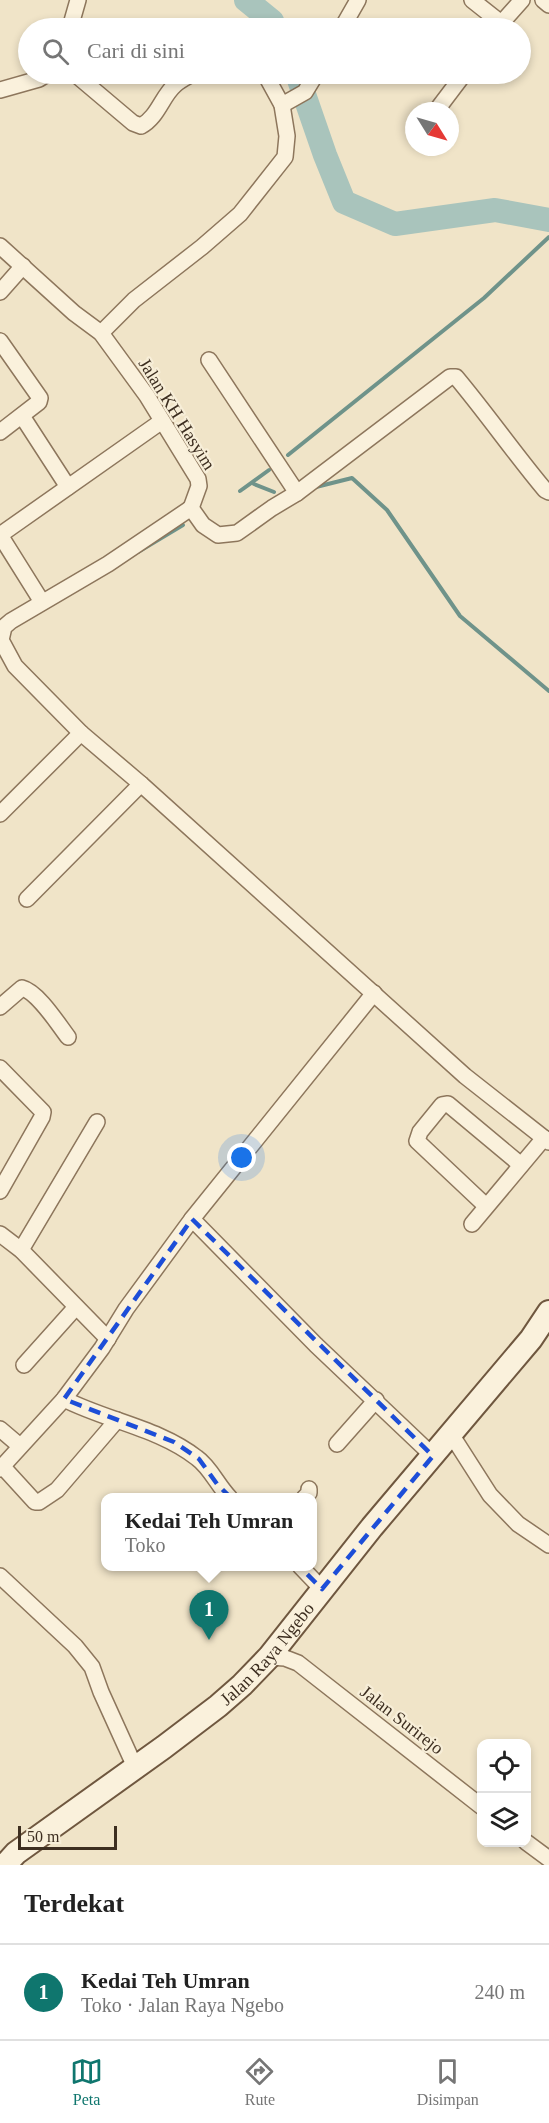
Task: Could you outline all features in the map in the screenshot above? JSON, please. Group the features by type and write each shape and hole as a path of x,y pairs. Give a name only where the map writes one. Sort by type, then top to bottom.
{"street":[{"path":"348,18 358,0"},
{"path":"472,0 491,18"},
{"path":"506,18 522,0"},
{"path":"543,0 549,5"},
{"path":"73,18 78,2"},
{"path":"2,92 23,84"},
{"path":"87,84 138,126 147,123 176,84"},
{"path":"101,333 134,300 240,214 285,157 287,136 284,104 271,84"},
{"path":"284,104 305,92 310,84"},
{"path":"443,102 456,84"},
{"name":"Jalan KH Hasyim","path":"0,246 74,313 101,333 147,396 198,479 199,486 191,508"},
{"path":"0,292 23,266"},
{"path":"0,341 40,398 39,402 0,432"},
{"path":"209,360 297,493"},
{"path":"472,1224 521,1165 546,1140 465,1076 141,784 81,733 15,666 0,640 4,627 108,564 191,508 203,525 218,536 237,533 297,493 450,378 456,377 486,413 516,456 549,492"},
{"path":"22,416 68,487"},
{"path":"42,602 0,535 162,421"},
{"path":"0,814 81,733"},
{"path":"27,899 141,784"},
{"path":"0,1007 22,988 26,989 42,1004 68,1037"},
{"path":"117,1420 57,1490 39,1502 35,1502 1,1468 64,1399 192,1219 374,993"},
{"path":"0,1191 43,1112 2,1074"},
{"path":"486,1206 417,1141 420,1132 442,1105 447,1103 521,1165"},
{"path":"21,1250 97,1122"},
{"path":"192,1219 316,1345 434,1456"},
{"path":"0,1234 21,1250 108,1339"},
{"path":"24,1365 76,1307"},
{"name":"Jalan Raya Ngebo","path":"5,1865 16,1852 218,1706 269,1657 322,1589 531,1339 549,1312"},
{"path":"64,1399 88,1411 174,1443 199,1459 226,1493"},
{"path":"337,1444 376,1400"},
{"path":"0,1429 20,1446"},
{"path":"452,1434 490,1495 518,1524 549,1545"},
{"path":"305,1571 322,1589"},
{"path":"0,1576 75,1646 92,1666 104,1700 135,1767"},
{"path":"289,1632 291,1647 298,1664"},
{"name":"Jalan Surirejo","path":"269,1657 285,1658 298,1664 477,1802"},
{"path":"531,1846 549,1859"}],"highlighted area":[{"path":"192,1219 433,1456 322,1589 217,1484 199,1459 174,1442 64,1399"}],"waterway":[{"path":"246,0 268,18"},
{"path":"300,84 344,202 395,224 495,210 549,220"},
{"path":"288,455 484,298 549,237"},
{"path":"240,491 269,470"},
{"path":"312,488 352,478 387,510 460,616 549,691"},
{"path":"254,484 274,492"},
{"path":"138,552 183,525"}],"place":[{"name":"Kedai Teh Umran","path":"209,1640"}]}
